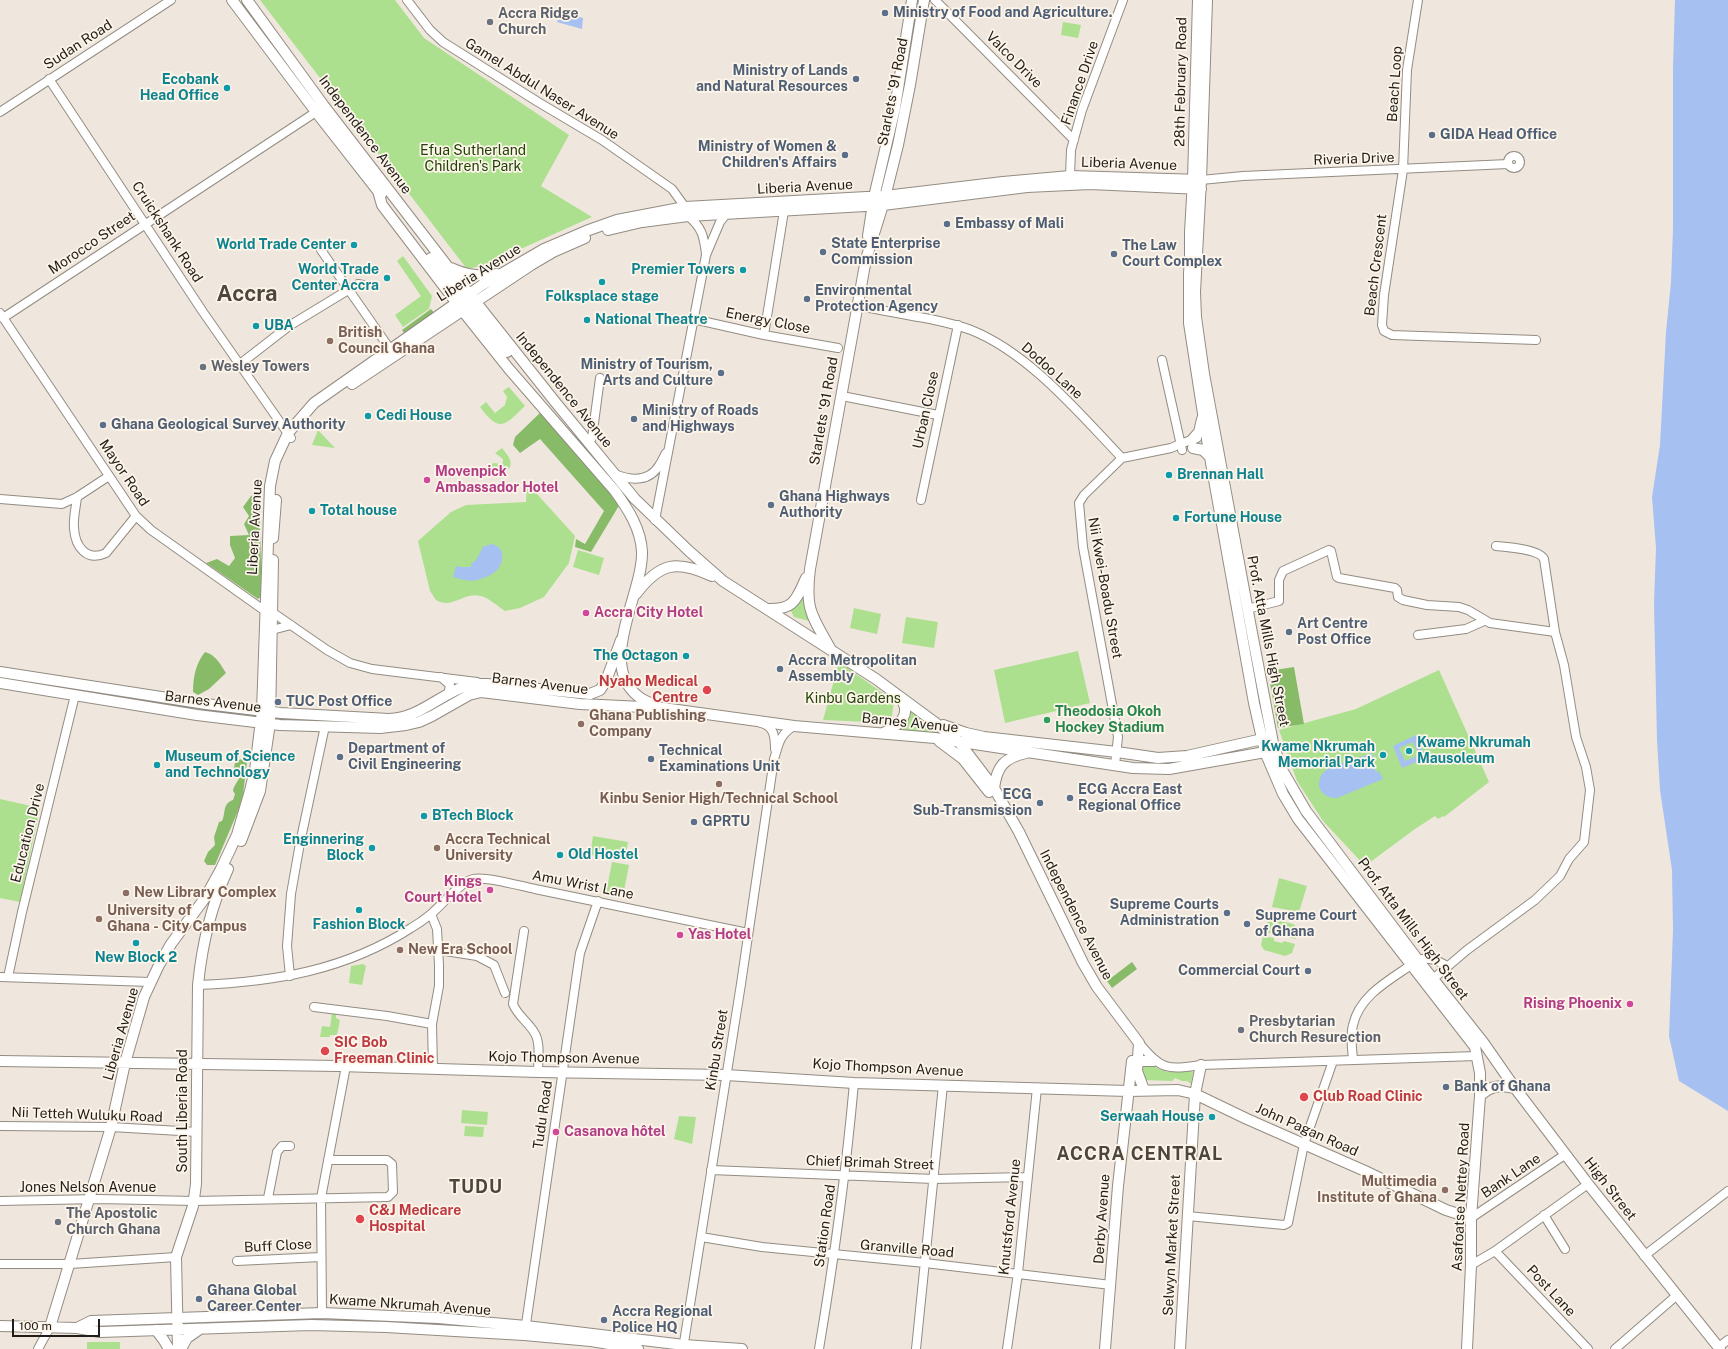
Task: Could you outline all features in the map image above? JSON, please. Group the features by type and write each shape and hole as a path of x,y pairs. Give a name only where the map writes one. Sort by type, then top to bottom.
{"main road":[{"name":"Independence Avenue","path":"232,0 316,112 466,302 534,375 635,500 723,581 831,650 897,694 933,721"},
{"name":"Independence Avenue","path":"247,0 324,106 448,267 466,302 510,369 615,491 629,512 636,526 642,552 633,598 621,640 622,665 628,684 640,698 663,708"},
{"name":"Starlets '91 Road","path":"879,201 877,186 895,108 912,0"},
{"name":"28th February Road","path":"1196,187 1193,163 1198,0"},
{"name":"28th February Road","path":"1196,187 1207,0"},
{"name":"Starlets '91 Road","path":"831,650 812,616 808,602 810,569 866,259 879,201 904,114 922,3"},
{"path":"1193,163 1188,173 1178,184 1187,194 1196,187"},
{"name":"Liberia Avenue","path":"266,711 268,612 277,480 290,435 314,403 390,349 466,302 554,252 615,228 687,211 879,201 1003,182 1070,176 1178,184 1196,187"},
{"name":"Liberia Avenue","path":"879,201 894,204 1027,187 1090,184 1178,184"},
{"path":"877,186 859,202 866,214 874,223 884,211 894,204"},
{"name":"Prof. Atta Mills High Street","path":"1196,187 1188,273 1189,315 1193,356 1203,416 1212,440 1210,458 1270,751 1306,812 1478,1048"},
{"name":"Prof. Atta Mills High Street","path":"1196,187 1196,317 1212,440 1247,609 1267,738"},
{"name":"Liberia Avenue","path":"290,435 326,401 505,273 544,249 586,231 617,220 671,209 728,213 784,211 859,202"},
{"path":"448,267 465,274 475,276 505,273"},
{"path":"1203,416 1199,432 1192,444 1203,450 1210,458"},
{"path":"633,598 651,577 666,568 676,566 691,567 723,581"},
{"name":"Starlets '91 Road","path":"767,609 779,609 793,604 810,569"},
{"name":"Liberia Avenue","path":"214,904 260,791 272,630 268,612"},
{"name":"Barnes Avenue","path":"0,672 142,696 266,711 371,719 397,719 416,714 466,686 487,684 590,694 600,690 606,681 621,640"},
{"name":"Barnes Avenue","path":"0,683 197,715 265,723 380,728 406,725 432,716 469,695 481,692 580,704 663,708 794,726 935,738 1115,765 1169,769 1270,751"},
{"path":"881,733 897,727 904,716 905,708 903,700 897,694"},
{"path":"933,721 960,742 994,788 1000,801"},
{"name":"Barnes Avenue","path":"933,721 955,730 984,737 1158,758 1171,758 1267,738"},
{"name":"Liberia Avenue","path":"50,1327 111,1127 125,1063 139,1012 150,982 171,944 205,898 229,853 244,813 265,723"},
{"path":"935,738 956,753 990,793 1000,801"},
{"path":"994,788 997,773 1004,762 1014,756 1031,752"},
{"name":"Independence Avenue","path":"1000,801 1019,832 1083,963 1102,995 1136,1040"},
{"path":"205,898 214,904"},
{"name":"South Liberia Road","path":"178,1349 176,1257 195,1201 196,1184 198,985 201,962 214,904"},
{"name":"Prof. Atta Mills High Street","path":"1415,963 1433,979 1478,1048"},
{"path":"1136,1040 1138,1074 1144,1090"},
{"path":"1128,1091 1136,1040"},
{"name":"High Street","path":"1478,1048 1515,1088 1644,1256 1719,1348"},
{"name":"Asafoatse Nettey Road","path":"1467,1349 1471,1265 1471,1218 1480,1096 1478,1048"},
{"name":"Kojo Thompson Avenue","path":"0,1061 346,1066 538,1072 726,1075 854,1082 1128,1091"},
{"path":"1137,1061 1154,1061"},
{"name":"Selwyn Market Street","path":"1180,1349 1195,1094 1202,1070 1201,1065"},
{"path":"1480,1096 1492,1087 1498,1086 1515,1088"},
{"name":"John Pagan Road","path":"1128,1091 1178,1090 1195,1094 1446,1210 1471,1218"},
{"name":"Derby Avenue","path":"1105,1349 1118,1186 1128,1091"},
{"name":"Kwame Nkrumah Avenue","path":"76,1328 91,1321 322,1313 438,1318 638,1349"},
{"name":"Kwame Nkrumah Avenue","path":"0,1326 76,1328 100,1332 312,1325 525,1331 684,1347 742,1349"},
{"path":"181,1349 187,1338 201,1329"},
{"path":"156,1330 168,1349"}],"street":[{"name":"Sudan Road","path":"0,112 171,0"},
{"name":"Gamel Abdul Naser Avenue","path":"407,0 430,30 443,42 538,102 602,140 673,190 696,222 703,235 706,255"},
{"name":"Valco Drive","path":"935,0 1074,140"},
{"name":"Finance Drive","path":"1070,176 1070,160 1082,110 1123,0"},
{"name":"Beach Loop","path":"1403,170 1407,70 1418,0"},
{"name":"Cruickshank Road","path":"49,79 203,312 290,435"},
{"name":"Morocco Street","path":"2,315 316,112"},
{"name":"Riveria Drive","path":"1196,187 1243,176 1403,170 1508,164"},
{"name":"Beach Crescent","path":"1403,170 1384,295 1382,325 1384,331 1392,335 1536,340"},
{"path":"671,209 674,202 673,190"},
{"path":"764,335 784,211"},
{"path":"655,520 706,255 720,222 728,213"},
{"path":"321,250 390,349"},
{"path":"240,364 289,326 358,284 363,285"},
{"name":"Dodoo Lane","path":"858,306 958,325 1010,350 1034,369 1122,458"},
{"name":"Mayor Road","path":"2,315 136,516 151,530 268,612 350,663 372,669 440,676 487,684"},
{"name":"Energy Close","path":"693,320 764,335 838,348"},
{"name":"Urban Close","path":"920,500 958,325"},
{"path":"1162,360 1181,447"},
{"path":"592,438 600,378"},
{"path":"842,396 938,415"},
{"path":"1122,458 1212,440"},
{"path":"614,474 634,480 648,477 660,464 669,447"},
{"name":"Nii Kwei-Boadu Street","path":"1115,765 1118,752 1118,737 1083,546 1079,503 1084,495 1122,458"},
{"path":"0,499 62,504 77,497 109,476"},
{"path":"77,497 74,519 76,538 81,549 90,556 101,555 106,552 136,516"},
{"path":"1433,979 1447,966 1535,900 1560,876 1569,859 1584,842 1590,790 1586,767 1576,737 1564,665 1555,632 1542,555 1517,548 1496,546"},
{"path":"1247,609 1279,601 1279,580 1283,571 1328,550 1331,551 1337,577 1395,588 1397,590 1398,597 1403,600 1427,605 1459,607 1468,610 1484,621 1490,623 1555,632"},
{"path":"1418,635 1466,629 1484,621"},
{"path":"272,630 291,625"},
{"path":"440,676 450,685 448,695"},
{"name":"Education Drive","path":"4,977 22,912 75,695"},
{"path":"758,722 766,724 772,731 775,738 774,759"},
{"path":"290,976 287,946 291,894 300,843 325,726"},
{"path":"774,759 780,739 794,726"},
{"name":"Kinbu Street","path":"684,1347 774,759"},
{"name":"Amu Wrist Lane","path":"198,985 257,982 290,976 322,969 380,947 414,927 431,914 465,883 476,879 490,880 598,901 748,934"},
{"name":"Tudu Road","path":"525,1331 580,953 598,901"},
{"path":"431,914 437,929 439,950 439,986 432,1024 433,1069"},
{"path":"524,931 513,1004 534,1032 537,1039 538,1072"},
{"path":"439,950 477,956 494,965 505,993"},
{"path":"1352,1059 1352,1025 1362,1005 1370,995 1415,963 1424,959 1437,960 1447,966"},
{"path":"4,977 150,982"},
{"path":"314,1007 387,1016 432,1024"},
{"path":"1136,1040 1154,1061 1176,1068 1201,1065 1352,1059 1478,1048"},
{"path":"1187,1216 1288,1223 1304,1144 1333,1060"},
{"path":"322,1313 321,1198 346,1066"},
{"name":"Station Road","path":"819,1349 835,1255 845,1175 854,1082"},
{"path":"916,1349 943,1085"},
{"name":"Knutsford Avenue","path":"1007,1349 1018,1273 1037,1088"},
{"name":"Nii Tetteh Wuluku Road","path":"0,1126 111,1127 197,1132"},
{"path":"268,1198 276,1152 282,1146 290,1146"},
{"name":"Bank Lane","path":"1471,1218 1566,1154"},
{"name":"Jones Nelson Avenue","path":"0,1201 195,1201 268,1198 388,1197 393,1192 392,1164 387,1160 328,1160"},
{"name":"Chief Brimah Street","path":"711,1170 934,1179 1027,1177"},
{"path":"1471,1265 1495,1251 1588,1184"},
{"path":"1644,1256 1728,1191"},
{"path":"1544,1215 1565,1249"},
{"name":"Granville Road","path":"701,1237 762,1247 1018,1273 1111,1285"},
{"name":"Post Lane","path":"1495,1251 1588,1349"},
{"path":"0,1264 70,1264 176,1257"},
{"name":"Buff Close","path":"237,1261 321,1257"},
{"path":"1616,1349 1676,1296"},
{"path":"38,1349 50,1327"},
{"path":"1719,1348 1728,1340"}],"green space":[{"name":"Efua Sutherland Children's Park","path":"260,0 395,0 424,38 569,135 541,186 592,217 485,265 467,269"},
{"path":"1063,22 1081,25 1078,38 1061,35"},
{"path":"403,256 432,296 429,309 403,327 395,315 421,296 397,261"},
{"path":"431,309 436,315 406,336 402,330"},
{"path":"509,387 525,406 507,422 498,424 493,421 480,407 486,402 495,413 505,405 507,397 503,391"},
{"path":"542,411 620,504 591,552 575,547 576,539 585,544 604,511 540,439 520,453 513,445 515,437"},
{"path":"318,430 335,448 312,445"},
{"path":"502,448 511,463 509,469 495,470 490,465 494,463 501,464 503,462 503,459 495,453"},
{"path":"527,483 575,536 569,563 544,597 520,608 505,611 490,600 475,595 447,603 436,600 430,591 418,541 451,512 466,505 526,502"},
{"path":"259,494 262,596 258,599 206,563 217,559 229,566 235,558 230,545 230,536 249,535 244,524 249,516 243,507 251,496"},
{"path":"578,550 604,558 599,575 573,567"},
{"path":"801,597 804,597 806,607 813,622 794,617 790,609"},
{"path":"854,608 881,614 877,634 850,628"},
{"path":"906,617 938,622 934,648 902,643"},
{"name":"Theodosia Okoh Hockey Stadium","path":"1078,651 1090,703 1005,723 994,670"},
{"path":"205,652 215,657 226,673 209,689 198,695 193,692 194,676 199,661"},
{"name":"Kinbu Gardens","path":"839,662 894,701 891,723 823,720"},
{"path":"1294,667 1304,724 1278,728 1268,671"},
{"name":"Kwame Nkrumah Memorial Park","path":"1439,670 1489,782 1444,817 1443,816 1438,819 1435,816 1365,866 1323,821 1297,781 1279,730 1356,709"},
{"path":"911,709 942,737 896,732 905,728"},
{"path":"241,759 247,762 243,795 238,811 215,865 207,865 204,861 208,852 215,845 214,837 219,822 222,821 226,806 233,800 235,794 233,789 240,776 233,772 235,763"},
{"path":"0,799 40,808 20,902 0,898"},
{"path":"593,836 628,842 625,860 590,855"},
{"path":"612,862 629,865 623,896 606,893"},
{"path":"1279,878 1307,886 1299,912 1272,907"},
{"path":"1273,919 1293,924 1298,928 1296,939 1285,937 1285,934 1278,932 1275,934 1264,932 1268,921"},
{"path":"1263,936 1274,938 1274,941 1282,943 1284,941 1295,944 1292,953 1285,956 1264,950 1261,945"},
{"path":"1132,962 1137,969 1112,988 1107,981"},
{"path":"363,964 366,966 362,985 349,983 351,966"},
{"path":"332,1013 336,1014 336,1018 340,1020 337,1035 320,1037 322,1026 330,1027"},
{"path":"1141,1063 1148,1064 1167,1072 1191,1071 1193,1072 1191,1084 1187,1081 1182,1081 1175,1078 1172,1081 1143,1080 1143,1072 1140,1070"},
{"path":"462,1110 488,1112 487,1125 461,1123"},
{"path":"679,1116 696,1117 692,1144 674,1139"},
{"path":"465,1126 484,1127 483,1137 464,1136"},
{"path":"87,1342 120,1342 120,1349 87,1349"}],"water":[{"path":"1675,0 1728,0 1728,1111 1679,1081 1669,1036 1673,930 1672,870 1660,790 1657,740 1654,603 1656,548 1652,497 1660,445 1666,332 1671,282 1673,229 1673,67"},
{"path":"561,12 583,18 582,29 557,22"},
{"path":"491,544 496,545 502,554 500,566 495,572 474,581 453,577 456,566 471,567 471,564 476,560 483,547"},
{"path":"1416,735 1426,758 1402,768 1393,746","holes":["1413,742 1419,755 1405,761 1399,748"]},
{"path":"1372,753 1374,759 1372,761 1376,772 1379,771 1383,779 1337,798 1328,797 1321,791 1319,781 1321,775 1325,771"}],"place":[{"name":"Ministry of Food and Agriculture.","path":"885,13"},
{"name":"Accra Ridge Church","path":"490,22"},
{"name":"Ministry of Lands and Natural Resources","path":"856,79"},
{"name":"Ecobank Head Office","path":"227,88"},
{"name":"GIDA Head Office","path":"1432,135"},
{"name":"Ministry of Women & Children's Affairs","path":"845,155"},
{"name":"Embassy of Mali","path":"947,224"},
{"name":"World Trade Center","path":"354,245"},
{"name":"State Enterprise Commission","path":"823,252"},
{"name":"The Law Court Complex","path":"1114,254"},
{"name":"Premier Towers","path":"743,270"},
{"name":"World Trade Center Accra","path":"387,278"},
{"name":"Folksplace stage","path":"602,282"},
{"name":"Environmental Protection Agency","path":"807,299"},
{"name":"National Theatre","path":"587,320"},
{"name":"UBA","path":"256,326"},
{"name":"British Council Ghana","path":"330,341"},
{"name":"Wesley Towers","path":"203,367"},
{"name":"Ministry of Tourism, Arts and Culture","path":"721,373"},
{"name":"Cedi House","path":"368,416"},
{"name":"Ministry of Roads and Highways","path":"634,419"},
{"name":"Ghana Geological Survey Authority","path":"103,425"},
{"name":"Brennan Hall","path":"1169,475"},
{"name":"Movenpick Ambassador Hotel","path":"427,480"},
{"name":"Ghana Highways Authority","path":"771,505"},
{"name":"Total house","path":"312,511"},
{"name":"Fortune House","path":"1176,518"},
{"name":"Accra City Hotel","path":"586,613"},
{"name":"Art Centre Post Office","path":"1289,632"},
{"name":"The Octagon","path":"686,656"},
{"name":"Accra Metropolitan Assembly","path":"780,669"},
{"name":"Nyaho Medical Centre","path":"707,690"},
{"name":"TUC Post Office","path":"278,702"},
{"name":"Theodosia Okoh Hockey Stadium","path":"1047,720"},
{"name":"Ghana Publishing Company","path":"581,724"},
{"name":"Kwame Nkrumah Mausoleum","path":"1409,751"},
{"name":"Kwame Nkrumah Memorial Park","path":"1383,755"},
{"name":"Department of Civil Engineering","path":"340,757"},
{"name":"Technical Examinations Unit","path":"651,759"},
{"name":"Museum of Science and Technology","path":"157,765"},
{"name":"Kinbu Senior High/Technical School","path":"719,784"},
{"name":"ECG Accra East Regional Office","path":"1070,798"},
{"name":"ECG Sub-Transmission","path":"1040,803"},
{"name":"BTech Block","path":"424,816"},
{"name":"GPRTU","path":"694,822"},
{"name":"Enginnering Block","path":"372,848"},
{"name":"Accra Technical University","path":"437,848"},
{"name":"Old Hostel","path":"560,855"},
{"name":"Kings Court Hotel","path":"490,890"},
{"name":"New Library Complex","path":"126,893"},
{"name":"Fashion Block","path":"359,910"},
{"name":"Supreme Courts Administration","path":"1227,913"},
{"name":"University of Ghana - City Campus","path":"99,919"},
{"name":"Supreme Court of Ghana","path":"1247,924"},
{"name":"Yas Hotel","path":"680,935"},
{"name":"New Block 2","path":"136,943"},
{"name":"New Era School","path":"400,950"},
{"name":"Commercial Court","path":"1308,971"},
{"name":"Rising Phoenix","path":"1630,1004"},
{"name":"Presbytarian Church Resurection","path":"1241,1030"},
{"name":"SIC Bob Freeman Clinic","path":"325,1051"},
{"name":"Bank of Ghana","path":"1446,1087"},
{"name":"Club Road Clinic","path":"1304,1097"},
{"name":"Serwaah House","path":"1212,1117"},
{"name":"Casanova hôtel","path":"556,1132"},
{"name":"Multimedia Institute of Ghana","path":"1445,1190"},
{"name":"C&J Medicare Hospital","path":"360,1219"},
{"name":"The Apostolic Church Ghana","path":"58,1222"},
{"name":"Ghana Global Career Center","path":"199,1299"},
{"name":"Accra Regional Police HQ","path":"604,1320"}],"district":[{"name":"Accra","path":"247,294"},
{"name":"ACCRA CENTRAL","path":"1140,1154"},
{"name":"TUDU","path":"476,1187"}]}
